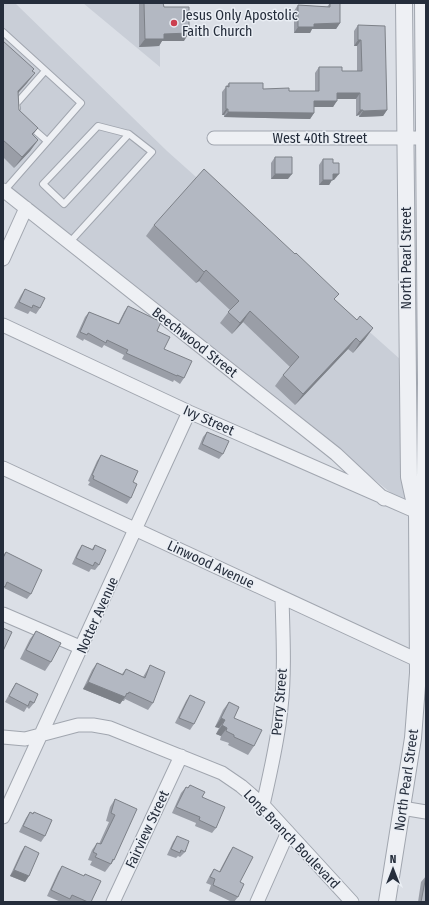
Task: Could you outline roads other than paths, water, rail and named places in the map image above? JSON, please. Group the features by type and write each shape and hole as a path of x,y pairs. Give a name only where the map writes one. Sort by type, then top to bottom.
{"street":[{"name":"North Pearl Street","path":"387,902 413,738 422,662 417,512 409,477 404,3"},
{"name":"North Pearl Street","path":"417,512 425,477 426,293 423,3"},
{"name":"West 40th Street","path":"214,138 425,138"},
{"name":"Beechwood Street","path":"3,190 336,454 384,499"},
{"path":"3,259 26,208"},
{"path":"406,293 426,293"},
{"name":"Ivy Street","path":"3,325 190,412 384,499 417,512"},
{"name":"Notter Avenue","path":"3,817 190,412"},
{"name":"Linwood Avenue","path":"3,468 422,662"},
{"name":"Perry Street","path":"263,805 273,761 281,707 283,678 282,598"},
{"path":"3,614 82,648"},
{"name":"Long Branch Boulevard","path":"3,737 25,739 78,725 93,725 110,728 222,773 241,786 263,805 352,902"},
{"name":"Fairview Street","path":"113,902 181,756"},
{"path":"402,808 426,812"},
{"path":"257,902 288,832"}],"lane":[{"path":"3,32 81,103 3,190"},
{"path":"19,116 16,104 45,71"},
{"path":"24,121 47,141"},
{"path":"69,243 152,152 129,134 98,126 43,184 64,204 129,134"}],"place":[{"name":"Jesus Only Apostolic Faith Church","path":"174,23"}]}
